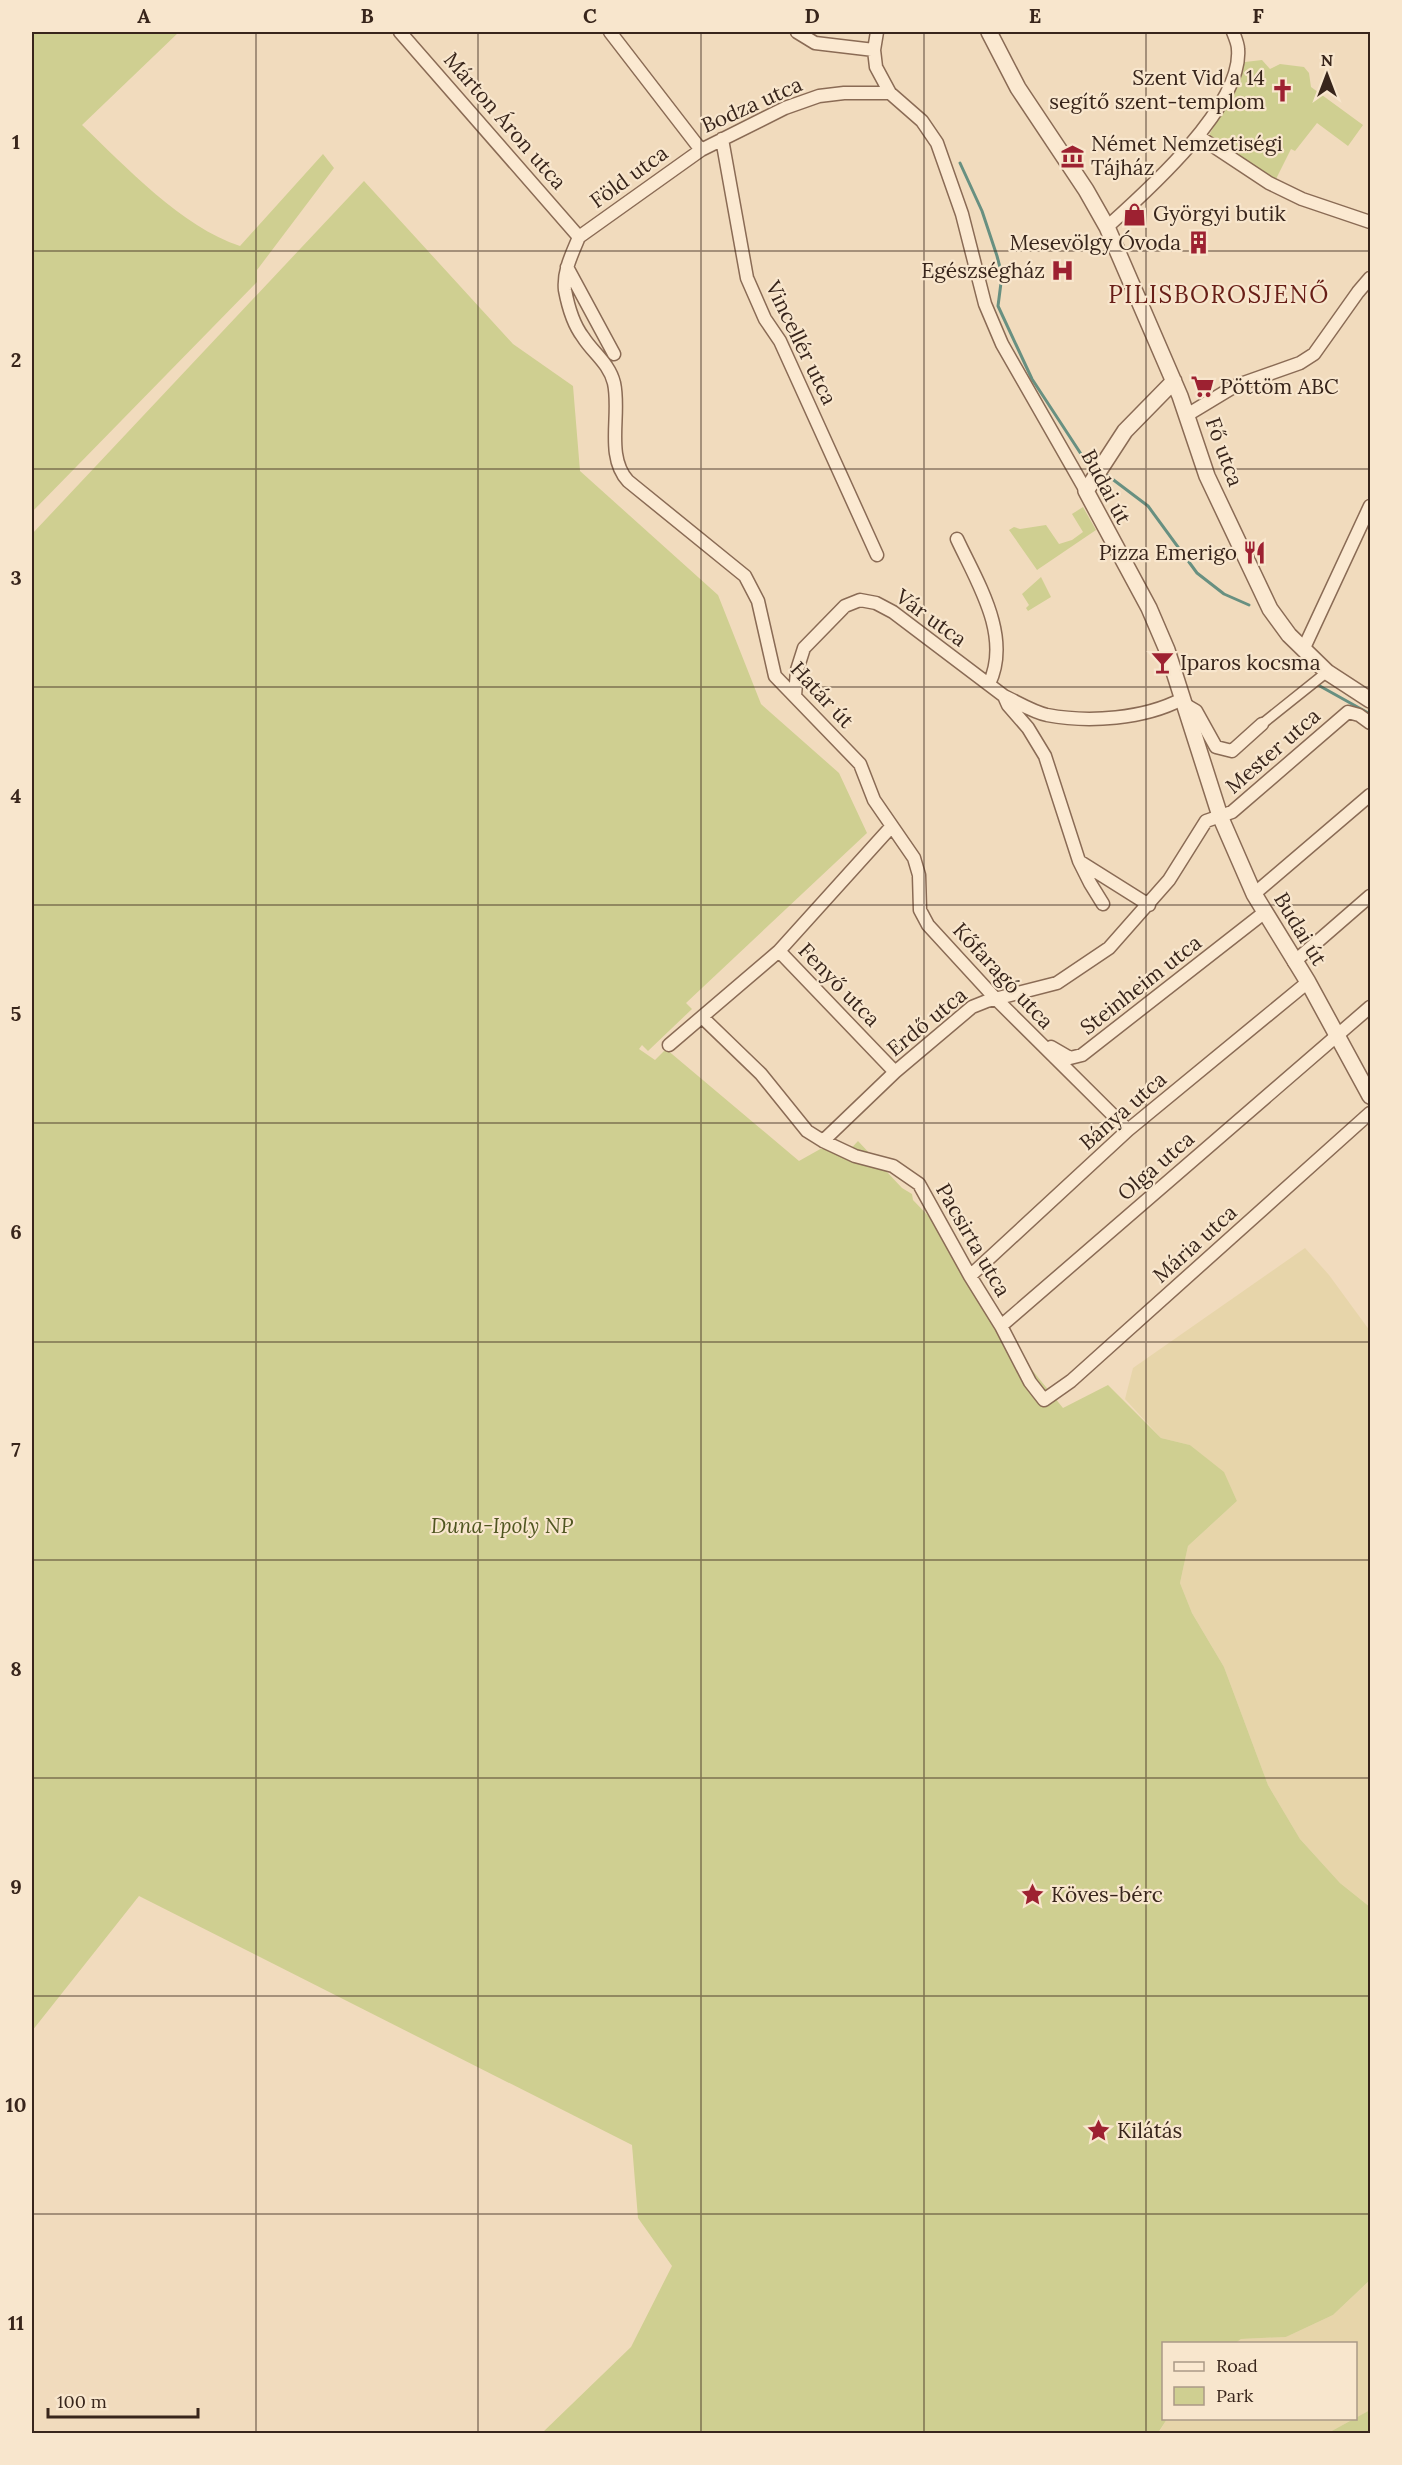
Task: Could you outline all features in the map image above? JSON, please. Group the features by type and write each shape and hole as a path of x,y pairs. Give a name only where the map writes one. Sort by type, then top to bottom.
{"street":[{"name":"Márton Áron utca","path":"400,32 579,237"},
{"path":"610,32 701,150"},
{"path":"796,32 815,43 874,50"},
{"name":"Budai út","path":"877,32 874,50 876,67 890,93 922,121 937,143 962,214 985,304 1002,344 1086,491 1149,608 1167,650 1220,816 1254,894 1308,982 1371,1096"},
{"name":"Fő utca","path":"989,32 1018,88 1086,190 1107,227 1174,381 1208,476 1270,609 1303,650 1328,672 1371,700"},
{"path":"1107,227 1176,161 1198,136 1222,102 1237,64 1238,49 1233,32"},
{"name":"Bodza utca","path":"701,150 785,108 819,96 844,93 890,93"},
{"path":"1198,136 1269,183 1302,199 1371,222"},
{"name":"Vincellér utca","path":"722,139 747,278 765,319 780,341 877,555"},
{"name":"Föld utca","path":"579,237 701,150"},
{"path":"579,237 567,267 614,354"},
{"name":"Határ út","path":"567,267 565,286 569,309 583,338 607,366 614,381 617,411 616,458 620,471 628,481 745,576 758,601 774,674 857,761 874,801 891,827"},
{"path":"1187,415 1235,386 1300,363 1314,354 1358,292 1371,278"},
{"path":"1086,491 1125,431 1174,381"},
{"path":"1303,650 1371,506"},
{"name":"Vár utca","path":"957,539 995,626 996,670 989,684"},
{"name":"Vár utca","path":"795,696 797,670 804,648 845,606 860,600 876,603 893,612 1004,696 1008,705 1028,728 1045,756 1079,861 1103,904"},
{"path":"1004,696 1045,715 1100,718 1144,714 1183,702 1196,711 1216,747 1232,751 1328,672"},
{"name":"Mester utca","path":"1220,816 1232,812 1348,712 1359,715 1371,723"},
{"path":"1254,894 1371,795"},
{"name":"Erdő utca","path":"823,1141 896,1072 969,1009 995,998 1057,983 1109,948 1169,880 1206,821 1220,816"},
{"path":"669,1045 779,951 891,827"},
{"name":"Kőfaragó utca","path":"891,827 912,854 917,866 919,905 926,922 995,998 1128,1130"},
{"path":"1079,861 1149,905"},
{"path":"1294,962 1371,896"},
{"name":"Steinheim utca","path":"1035,1039 1045,1041 1070,1058 1082,1055 1265,912"},
{"name":"Fenyő utca","path":"779,951 896,1072"},
{"name":"Bánya utca","path":"970,1276 1128,1130 1308,982"},
{"name":"Olga utca","path":"1000,1326 1371,1007"},
{"name":"Pacsirta utca","path":"702,1017 761,1074 807,1131 855,1155 893,1166 919,1184 1030,1382 1044,1401"},
{"name":"Mária utca","path":"1044,1401 1071,1381 1371,1113"}],"shaded area":[{"path":"1305,1248 1329,1275 1370,1331 1370,1907 1340,1883 1300,1839 1268,1785 1224,1667 1192,1613 1180,1583 1188,1546 1237,1501 1224,1473 1190,1445 1161,1438 1125,1399 1133,1368"},
{"path":"1370,2280 1370,2410 1357,2417 1357,2342 1236,2342 1241,2339 1286,2337 1333,2315"},
{"path":"1166,2420 1351,2420 1328,2433 1158,2434"}],"green space":[{"path":"32,32 179,32 82,125 156,194 197,225 218,237 240,246 323,154 334,168 257,270 257,282 32,512"},
{"path":"1262,60 1270,69 1280,64 1304,67 1309,73 1311,87 1363,125 1348,146 1317,123 1295,151 1291,149 1275,181 1208,137 1229,100 1245,62"},
{"name":"Duna-Ipoly NP","path":"364,181 513,344 573,386 580,471 718,595 761,704 839,773 867,833 686,1003 692,1009 648,1051 642,1045 639,1049 655,1060 666,1049 799,1161 831,1143 845,1155 858,1141 902,1188 912,1194 913,1200 939,1227 1006,1338 1063,1408 1108,1385 1161,1438 1190,1445 1224,1472 1237,1501 1188,1546 1180,1583 1192,1613 1224,1667 1268,1785 1300,1839 1340,1883 1370,1907 1370,2280 1333,2315 1286,2337 1241,2339 1237,2342 1162,2342 1162,2420 1166,2420 1158,2433 542,2433 631,2347 672,2266 638,2218 632,2145 139,1896 32,2031 32,534"},
{"path":"1083,507 1096,530 1037,570 1009,530 1014,527 1020,529 1046,525 1059,544 1072,540 1083,532 1072,514"},
{"path":"1041,577 1051,597 1028,611 1026,608 1029,605 1022,594"},
{"path":"1370,2410 1370,2433 1328,2433 1352,2420 1357,2420 1357,2417"}],"waterway":[{"path":"960,163 982,211 997,256 1002,275 998,306 1032,379 1083,457 1095,466"},
{"path":"1103,472 1148,506 1197,573 1224,594 1249,605"},
{"path":"1318,685 1370,714"}],"place":[{"name":"Szent Vid a 14 segítő szent-templom","path":"1283,90"},
{"name":"Német Nemzetiségi Tájház","path":"1073,156"},
{"name":"Györgyi butik","path":"1135,214"},
{"name":"Mesevölgy Óvoda","path":"1199,243"},
{"name":"Egészségház","path":"1063,271"},
{"name":"Pöttöm ABC","path":"1202,387"},
{"name":"Pizza Emerigo","path":"1255,553"},
{"name":"Iparos kocsma","path":"1162,663"},
{"name":"Köves-bérc","path":"1033,1895"},
{"name":"Kilátás","path":"1099,2131"}],"district":[{"name":"PILISBOROSJENŐ","path":"1219,295"}]}
